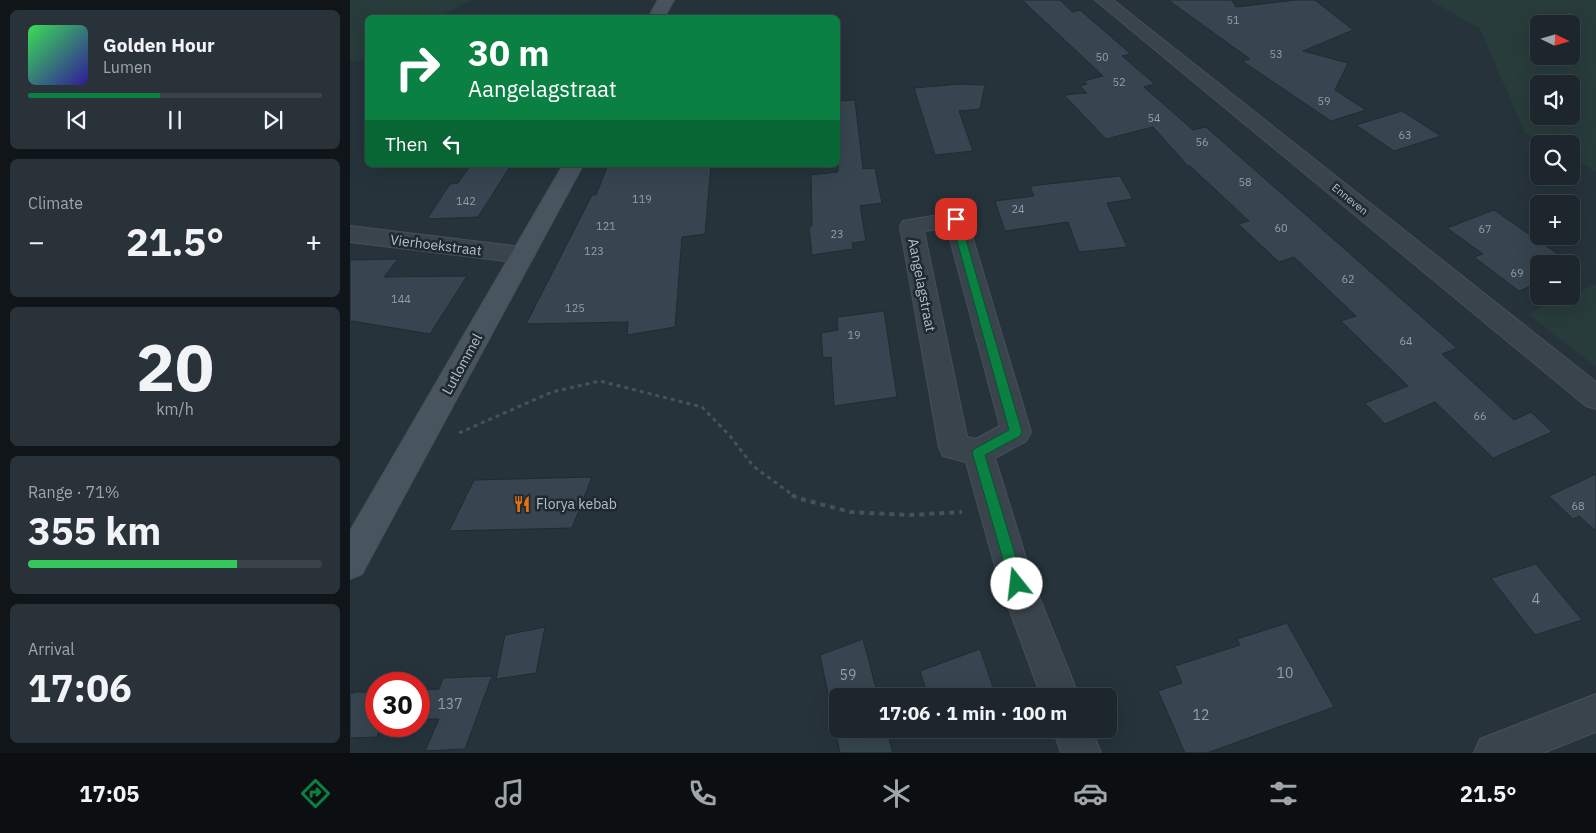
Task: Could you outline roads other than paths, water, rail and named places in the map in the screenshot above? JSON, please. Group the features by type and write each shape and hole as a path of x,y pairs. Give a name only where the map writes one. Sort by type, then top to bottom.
{"main road":[{"path":"658,15 666,0"},
{"name":"Lutlommel","path":"350,564 572,167"}],"street":[{"name":"Enneven","path":"1104,0 1596,398"},
{"name":"Aangelagstraat","path":"956,219 1016,432 978,452 954,447 911,226 956,219"},
{"name":"Vierhoekstraat","path":"350,234 523,255"},
{"path":"978,452 1017,584 1057,688"},
{"path":"1494,753 1596,713"},
{"path":"1075,738 1081,753"}],"place":[{"name":"Florya kebab","path":"522,504"}]}
